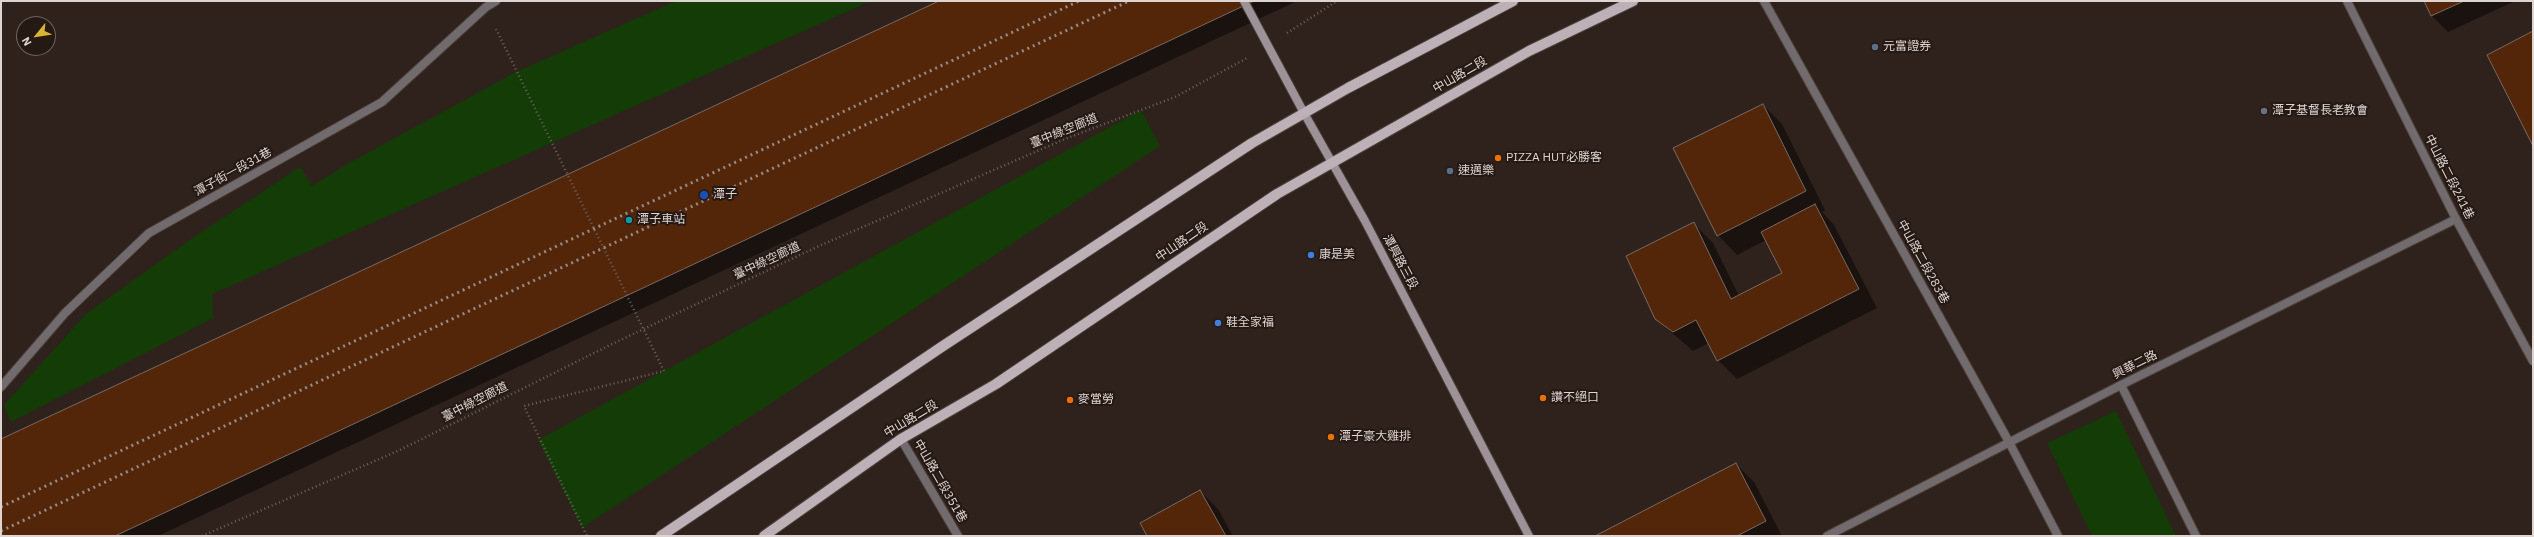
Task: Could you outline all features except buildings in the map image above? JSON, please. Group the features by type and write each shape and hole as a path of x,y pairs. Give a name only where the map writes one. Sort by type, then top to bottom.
{"main road":[{"path":"661,536 943,346 1252,143 1304,113 1513,1"},
{"name":"中山路二段","path":"764,536 901,439 996,384 1277,194 1333,164 1529,51 1633,1"}],"street":[{"name":"潭子街一段31巷","path":"1,387 65,313 149,233 382,102 484,4 496,1"},
{"name":"潭興路三段","path":"1244,1 1304,113 1365,221 1529,536"},
{"name":"中山路二段283巷","path":"1764,1 2009,442 2058,536"},
{"name":"中山路二段241巷","path":"2347,1 2456,218 2533,361"},
{"name":"興華二路","path":"1827,536 2121,385 2456,218"},
{"path":"2121,385 2196,536"},
{"name":"中山路二段351巷","path":"901,439 958,536"}],"path":[{"name":"臺中綠空廊道","path":"202,536 400,450 582,359 819,246 1065,140 1175,97 1224,72 1337,1"},
{"path":"484,4 516,72 664,371 524,406 586,536"}],"green space":[{"path":"676,1 871,1 212,294 213,318 11,422 4,405 86,314 194,237 300,167 312,186 349,163 516,72"},
{"path":"1141,110 1160,146 582,528 538,440"},
{"path":"2116,411 2176,536 2092,536 2047,443"}],"railway":[{"path":"1,507 1079,1"},
{"path":"1,531 1129,1"}],"place":[{"name":"元富證券","path":"1875,47"},
{"name":"潭子基督長老教會","path":"2264,111"},
{"name":"PIZZA HUT必勝客","path":"1498,158"},
{"name":"速邁樂","path":"1450,171"},
{"name":"潭子","path":"704,195"},
{"name":"潭子車站","path":"629,220"},
{"name":"康是美","path":"1311,255"},
{"name":"鞋全家福","path":"1218,323"},
{"name":"讚不絕口","path":"1543,398"},
{"name":"麥當勞","path":"1070,400"},
{"name":"潭子豪大雞排","path":"1331,437"}]}
